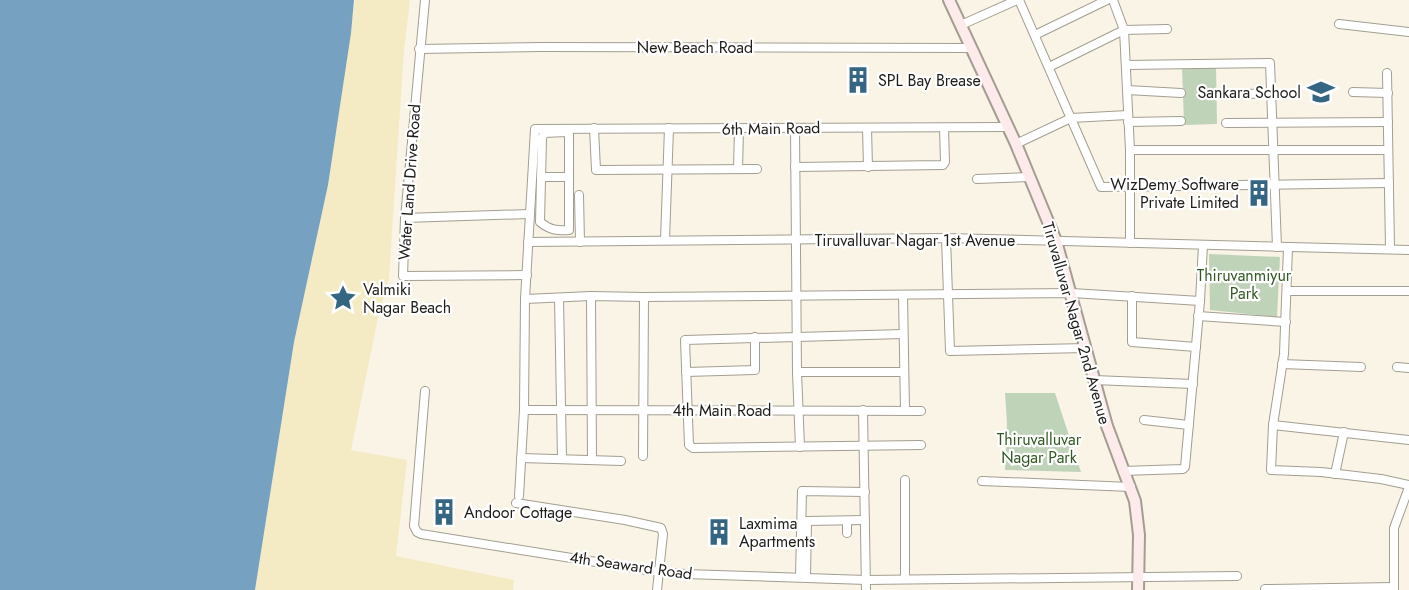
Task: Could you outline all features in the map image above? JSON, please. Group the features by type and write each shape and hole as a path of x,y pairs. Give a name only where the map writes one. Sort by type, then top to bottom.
{"street":[{"name":"Water Land Drive Road","path":"425,0 419,49 402,275 404,277 527,275"},
{"name":"Tiruvalluvar Nagar 2nd Avenue","path":"949,0 1016,144 1056,241 1107,426 1135,501 1138,535 1138,590"},
{"path":"961,25 1018,0 1101,186 1389,183"},
{"path":"1035,35 1107,0"},
{"path":"1113,0 1124,30 1130,150 1130,243"},
{"path":"1339,24 1409,32"},
{"path":"1049,66 1124,30 1167,29"},
{"name":"New Beach Road","path":"419,49 971,48"},
{"path":"1126,65 1270,63 1277,247"},
{"path":"1387,73 1390,249"},
{"path":"1128,90 1181,93"},
{"path":"1353,92 1388,93"},
{"path":"1220,95 1272,93"},
{"path":"1016,144 1071,118 1181,121"},
{"path":"1226,123 1388,122"},
{"name":"6th Main Road","path":"531,189 535,129 1007,127"},
{"path":"594,128 596,170 757,169"},
{"path":"665,240 669,128"},
{"path":"795,128 797,372 800,447"},
{"path":"867,128 868,166"},
{"path":"795,167 944,164 944,128"},
{"path":"738,169 739,129"},
{"path":"566,132 569,134 569,230 557,231 540,222 540,181 544,134 566,132"},
{"path":"1130,150 1388,150"},
{"path":"569,177 540,181 531,189 525,299 524,410 518,500 661,528 663,534 657,590"},
{"path":"976,179 1030,177"},
{"path":"579,195 580,242"},
{"path":"405,218 529,217 540,219"},
{"path":"946,238 950,351 1086,348"},
{"name":"Tiruvalluvar Nagar 1st Avenue","path":"528,242 946,238 1409,250"},
{"path":"1123,471 1184,468 1193,384 1203,246"},
{"path":"1265,589 1394,589 1394,528 1409,486 1381,479 1273,470 1270,467 1286,322 1288,248"},
{"path":"1287,291 1409,291"},
{"path":"525,299 591,296 903,296 1072,293 1200,301"},
{"path":"591,296 591,460"},
{"path":"903,296 905,410"},
{"path":"1132,296 1132,342 1196,347"},
{"path":"643,456 644,297"},
{"path":"559,298 562,459"},
{"path":"1198,316 1286,322"},
{"path":"903,334 685,340 689,445 691,448 921,445"},
{"path":"686,372 756,369 755,338"},
{"path":"1282,364 1361,367"},
{"path":"1397,367 1409,368"},
{"path":"797,372 904,372"},
{"path":"1094,380 1193,384"},
{"name":"4th Seaward Road","path":"425,391 415,530 421,534 659,572 748,577 866,580 1237,576"},
{"name":"4th Main Road","path":"524,410 921,411"},
{"path":"863,410 866,590"},
{"path":"1144,420 1189,425"},
{"path":"1273,425 1409,440"},
{"path":"1335,474 1344,432"},
{"path":"521,458 621,461"},
{"path":"905,480 905,579"},
{"path":"982,481 1131,487"},
{"path":"803,577 802,491 865,492"},
{"path":"803,577 807,521 865,520"},
{"path":"847,521 847,533"},
{"path":"1029,579 1029,590"}],"green space":[{"path":"1216,66 1217,124 1184,125 1182,67"},
{"name":"Thiruvanmiyur Park","path":"1209,254 1280,257 1277,317 1210,310"},
{"name":"Thiruvalluvar Nagar Park","path":"1005,393 1055,393 1081,472 1005,470 1007,423"}],"sand":[{"name":"Valmiki Nagar Beach","path":"355,0 410,0 404,50 389,278 378,318 351,450 407,460 396,556 514,580 513,590 255,590 294,342 328,185"}],"water":[{"path":"0,0 354,0 328,185 294,342 255,590 0,590"}],"place":[{"name":"SPL Bay Brease","path":"858,80"},
{"name":"Sankara School","path":"1321,92"},
{"name":"WizDemy Software Private Limited","path":"1259,193"},
{"name":"Valmiki Nagar Beach","path":"343,298"},
{"name":"Andoor Cottage","path":"444,512"},
{"name":"Laxmima Apartments","path":"719,532"}]}
